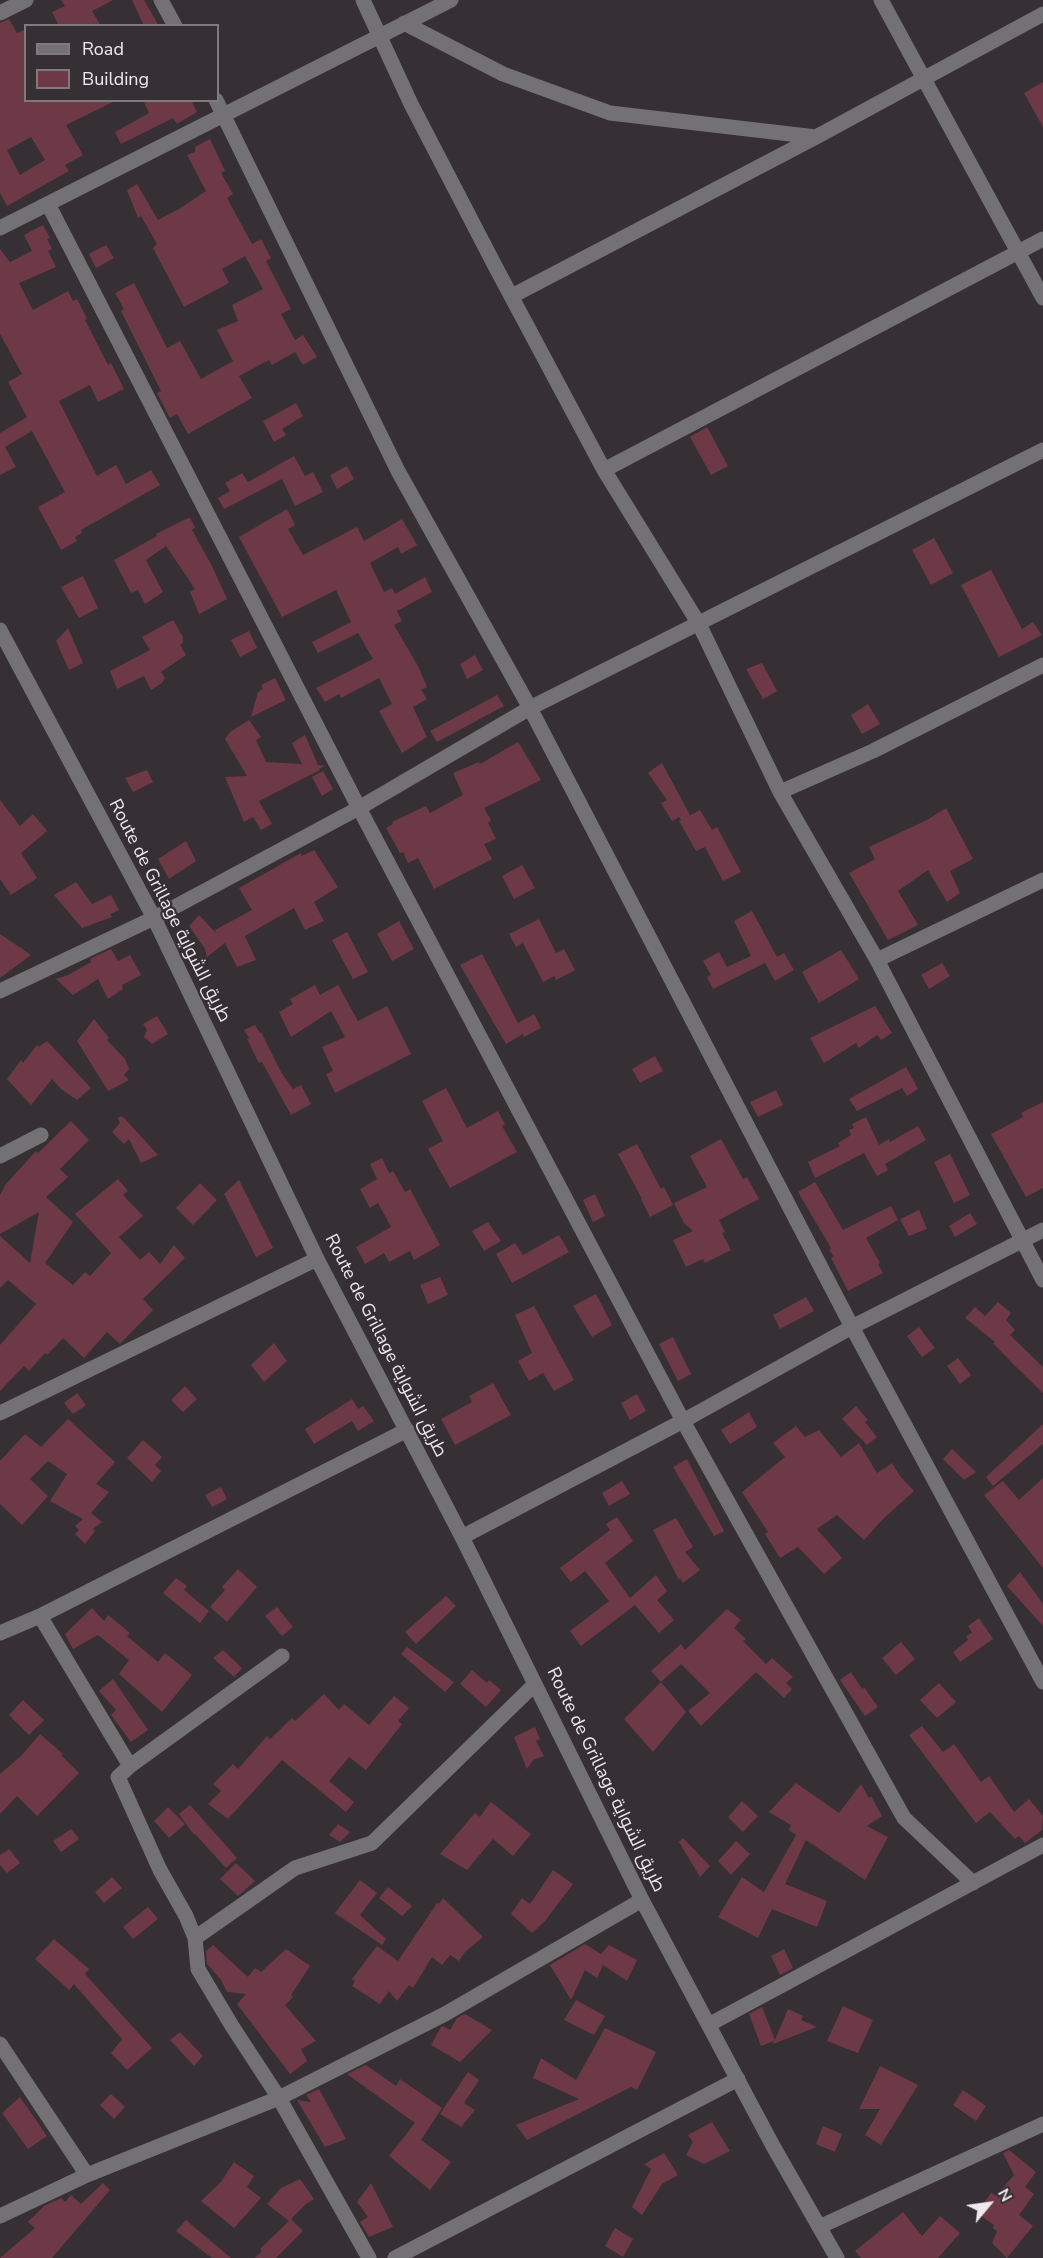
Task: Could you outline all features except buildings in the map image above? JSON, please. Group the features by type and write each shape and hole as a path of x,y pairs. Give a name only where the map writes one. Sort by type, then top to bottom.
{"street":[{"path":"0,13 26,0"},
{"path":"161,0 174,24"},
{"path":"363,0 411,104 604,470 699,624 780,792 877,960 1043,1280"},
{"path":"0,228 48,204 220,107 380,35 451,0"},
{"path":"881,0 1043,298"},
{"path":"512,296 816,137 1043,14"},
{"path":"404,23 503,74 610,113 816,137"},
{"path":"220,107 398,471 530,708 852,1327 1043,1682"},
{"path":"48,204 359,808 683,1421 904,1818 974,1883"},
{"path":"604,470 1043,239"},
{"path":"0,991 154,918 359,808 530,708 1043,450"},
{"name":"Route de Grillage طريق الشواية","path":"0,630 154,918 317,1259 462,1537 642,1900 837,2258"},
{"path":"780,792 873,751 1043,665"},
{"path":"877,960 1043,880"},
{"path":"0,1156 41,1135"},
{"path":"462,1537 683,1421 852,1327 1043,1230"},
{"path":"0,1413 317,1259"},
{"path":"0,1633 40,1616 407,1430"},
{"path":"40,1616 130,1766"},
{"path":"282,1656 118,1777 160,1870 195,1938 198,1970 279,2097 369,2258"},
{"path":"195,1938 296,1868 372,1844 535,1684"},
{"path":"710,2024 1043,1845"},
{"path":"0,2216 87,2175 279,2097 445,2014 642,1900"},
{"path":"0,2044 87,2175"},
{"path":"395,2258 738,2079"},
{"path":"819,2227 1043,2124"}]}
